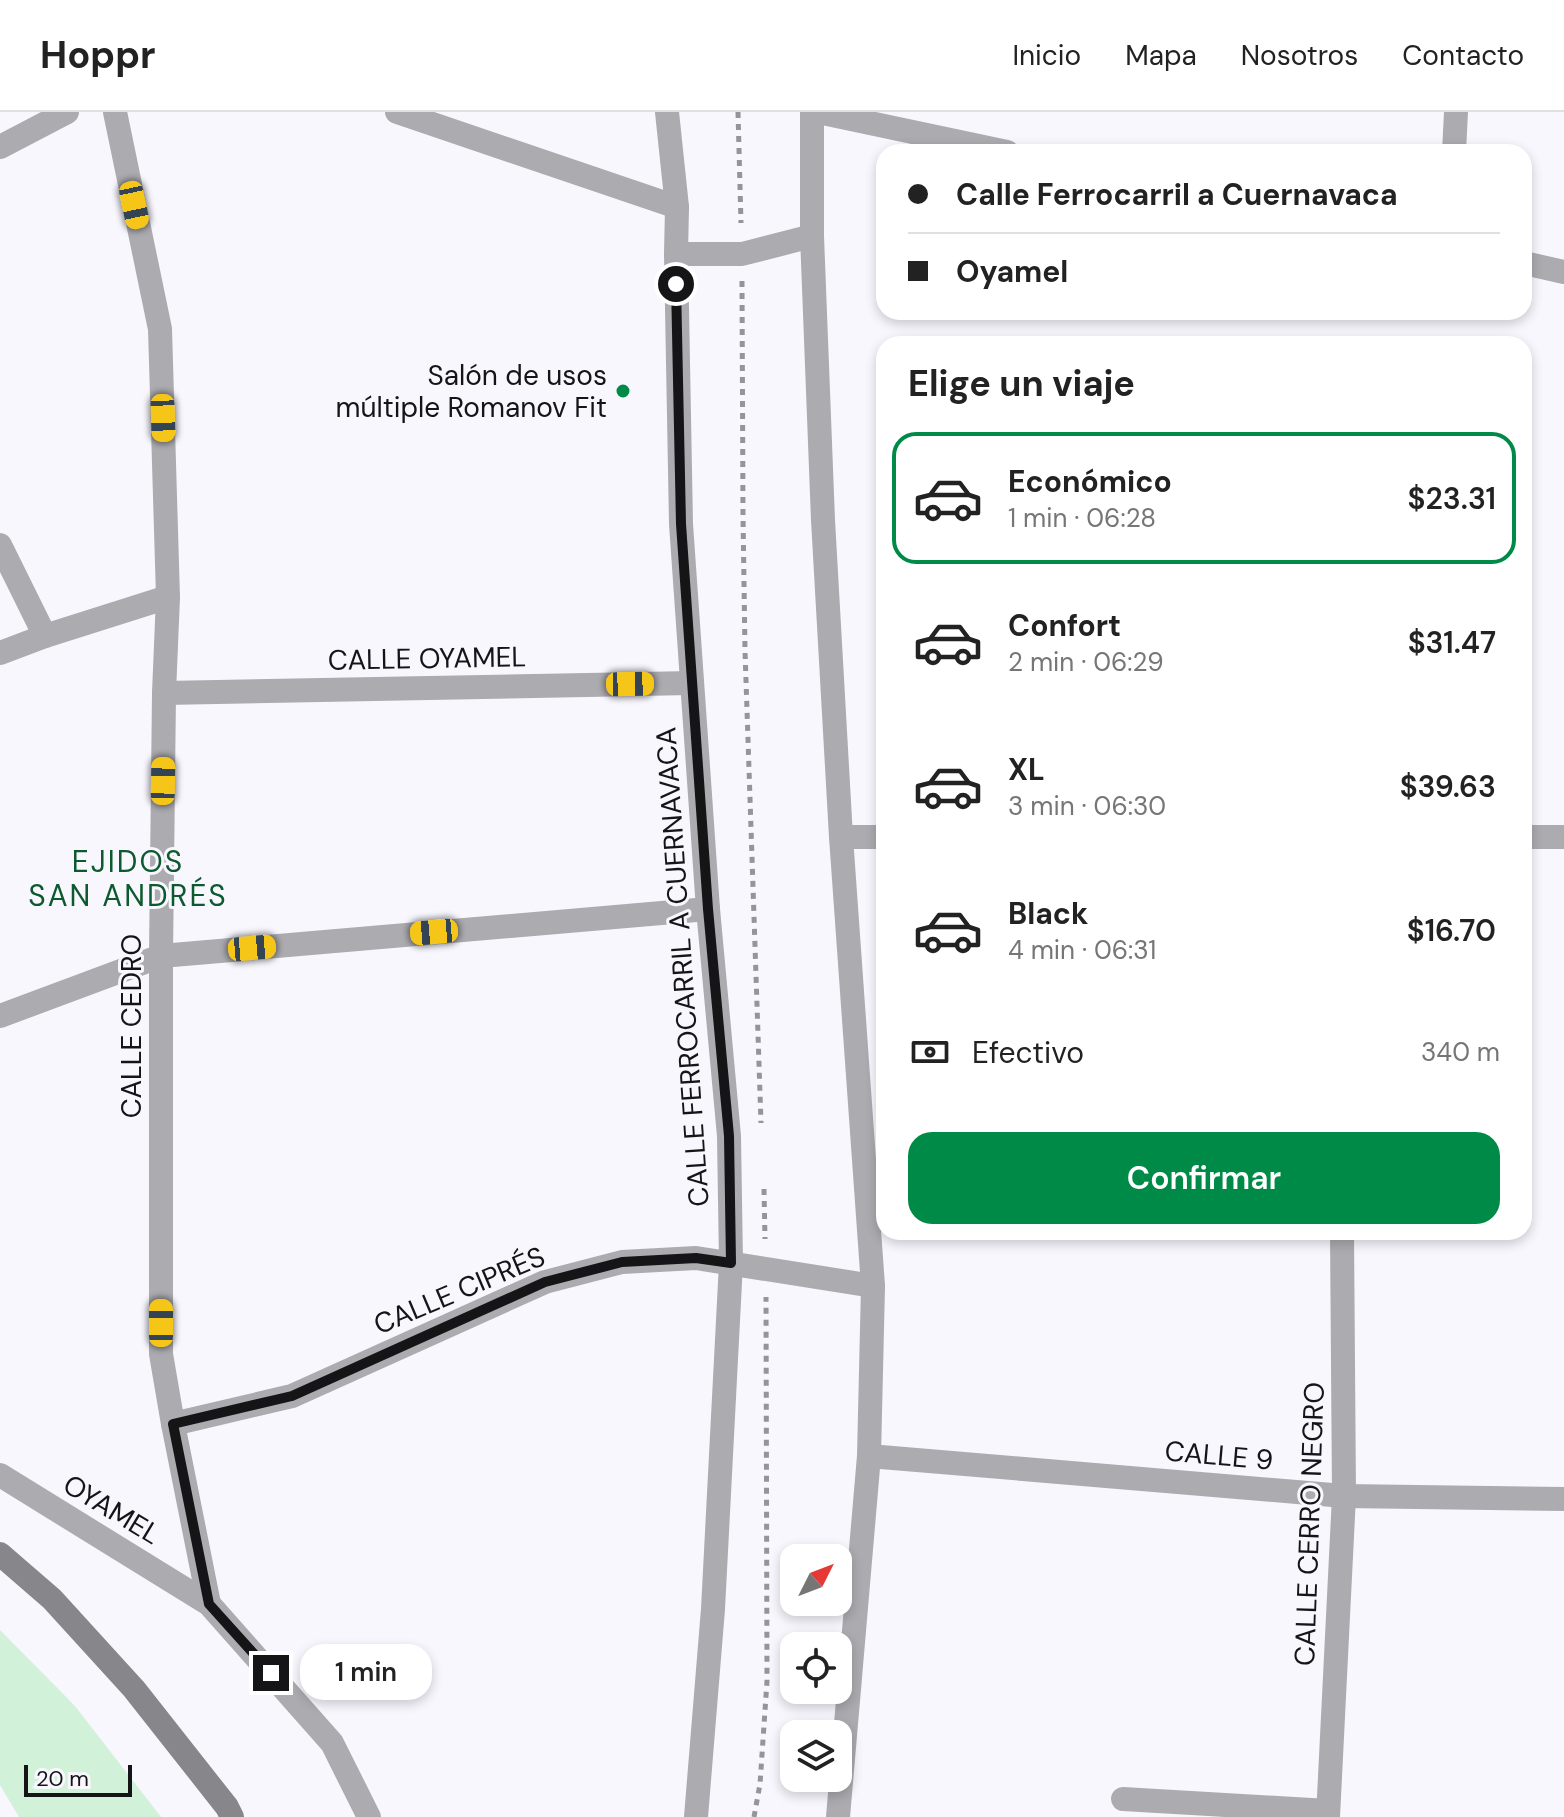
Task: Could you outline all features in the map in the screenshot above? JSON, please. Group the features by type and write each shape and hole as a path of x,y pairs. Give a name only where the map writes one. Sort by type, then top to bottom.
{"main road":[{"path":"0,1554 52,1599 134,1689 232,1817"}],"street":[{"path":"0,147 67,112"},
{"name":"CALLE CEDRO","path":"115,112 160,329 168,597 161,956 161,1354 209,1604"},
{"path":"397,112 677,207"},
{"name":"CALLE FERROCARRIL A CUERNAVACA","path":"667,112 677,207 681,524 708,909 729,1136 731,1263 713,1609 696,1817"},
{"path":"838,1817 869,1456 873,1286 841,837 823,520 812,236 815,112 969,144"},
{"path":"1454,144 1456,112"},
{"path":"676,254 742,254 812,236"},
{"path":"1532,265 1564,272"},
{"path":"0,545 45,636"},
{"path":"0,653 168,597"},
{"name":"CALLE OYAMEL","path":"164,693 692,683"},
{"path":"841,837 876,837"},
{"path":"1532,837 1564,837"},
{"path":"0,1016 161,956 708,909"},
{"name":"CALLE CERRO NEGRO","path":"1328,1814 1344,1496 1342,1240"},
{"name":"CALLE CIPRÉS","path":"173,1424 292,1396 545,1282 622,1262 696,1258 873,1286"},
{"name":"CALLE 9","path":"869,1456 1344,1496 1564,1499"},
{"name":"OYAMEL","path":"0,1475 209,1604 332,1743 369,1817"},
{"path":"1123,1799 1328,1814"}],"path":[{"path":"738,112 745,636 762,1138"},
{"path":"763,1185 766,1248"},
{"path":"754,1817 760,1784 767,1681 766,1291"}],"green space":[{"path":"0,1630 75,1706 161,1817 19,1817 0,1785"}],"place":[{"name":"Salón de usos múltiple Romanov Fit","path":"623,391"}],"district":[{"name":"EJIDOS SAN ANDRÉS","path":"128,879"}],"route":[{"path":"271,1673 209,1604 173,1424 292,1396 545,1282 622,1262 696,1258 731,1263 729,1136 708,909 681,524 676,284"}]}
